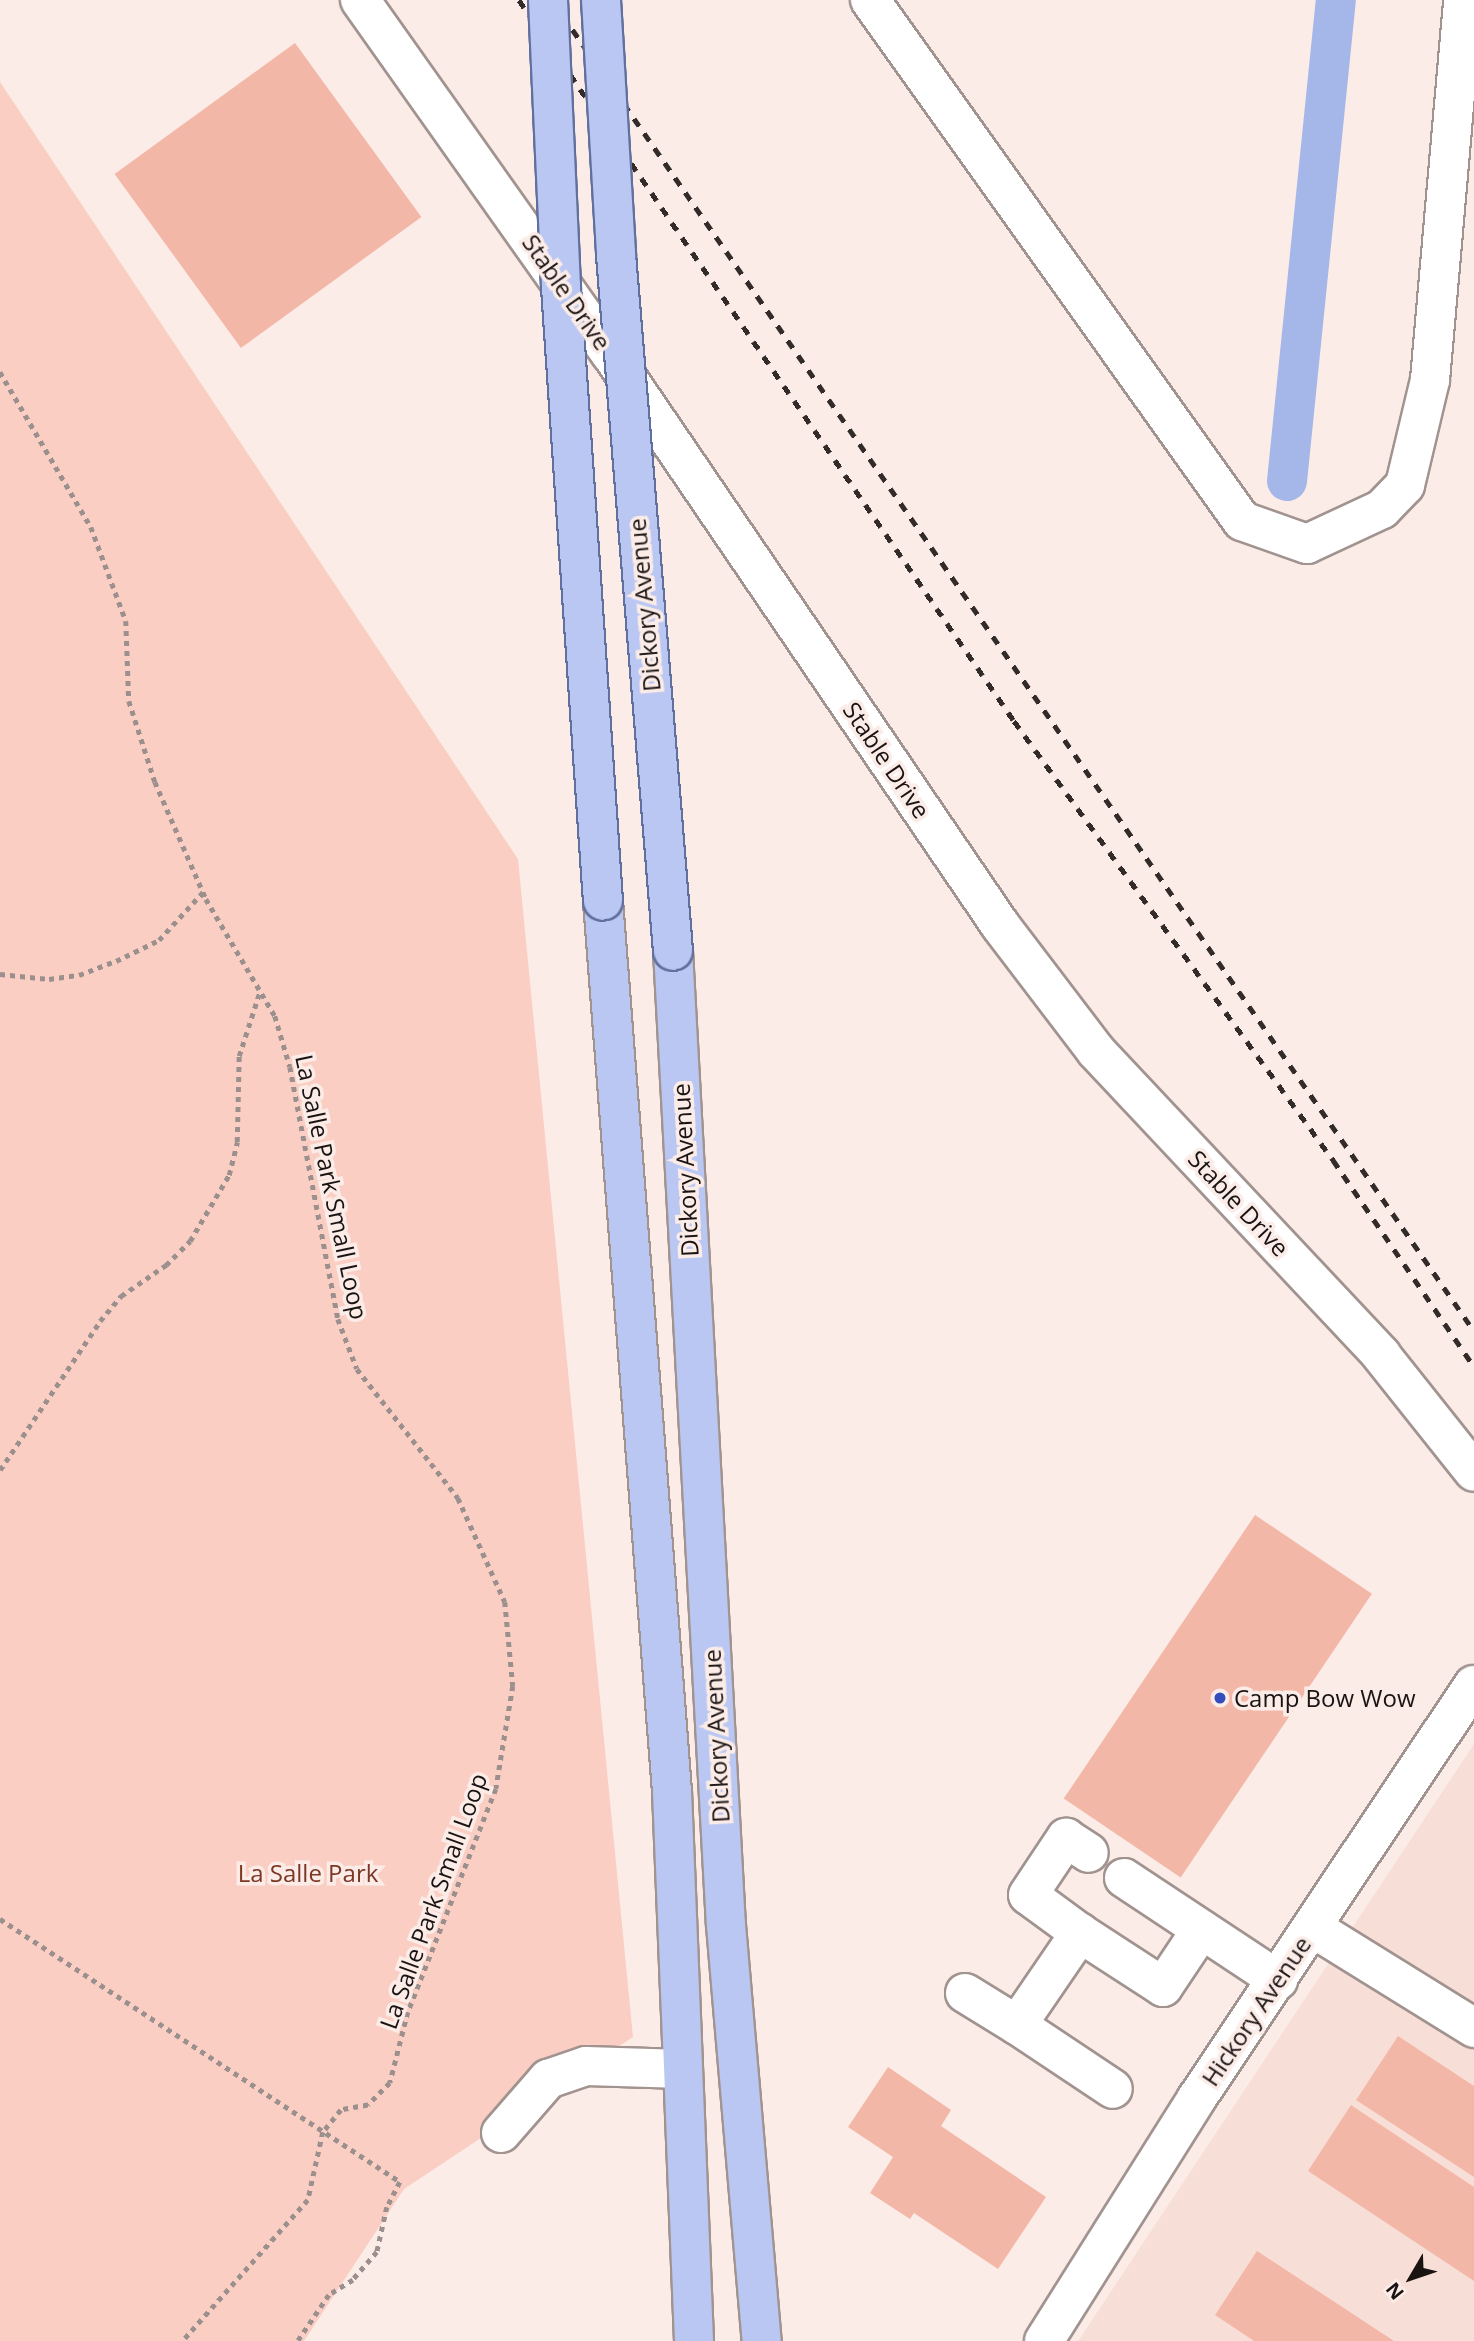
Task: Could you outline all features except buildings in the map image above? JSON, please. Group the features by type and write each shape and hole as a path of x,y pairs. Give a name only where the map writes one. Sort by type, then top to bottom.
{"main road":[{"name":"Dickory Avenue","path":"548,0 561,287 603,901 672,1791 694,2341"},
{"name":"Dickory Avenue","path":"601,0 616,255 673,951 726,1925 762,2341"}],"street":[{"name":"Stable Drive","path":"360,0 619,366 1000,925 1096,1051 1381,1355 1474,1472"},
{"path":"870,0 1242,521 1307,544 1382,509 1405,485 1430,380 1463,0"},
{"name":"Hickory Avenue","path":"1044,2341 1197,2098 1474,1685"},
{"path":"1089,1853 1066,1838 1028,1895 1080,1933 1163,1987 1201,1930"},
{"path":"1125,1878 1278,1980"},
{"path":"1312,1928 1474,2028"},
{"path":"1017,2025 1080,1933"},
{"path":"965,1993 1113,2089"},
{"path":"501,2133 548,2079 586,2066 683,2069"}],"path":[{"name":"La Salle Park Small Loop","path":"0,372 91,527 126,621 129,701 155,782 206,899 275,1016 290,1067 338,1319 357,1369 399,1416 458,1498 505,1602 513,1686 496,1789 408,2012 390,2083 368,2105 341,2110 323,2132"},
{"path":"0,974 49,979 79,975 116,961 159,940 203,891"},
{"path":"196,899 206,899"},
{"path":"0,1470 100,1321 121,1296 166,1265 190,1241 229,1175 237,1142 239,1056 260,991"},
{"path":"0,1919 400,2182 387,2207 377,2252 353,2280 329,2295 298,2341"},
{"path":"183,2341 308,2200 323,2132"}],"shaded area":[{"path":"1474,1744 1474,2341 1078,2341"}],"green space":[{"name":"La Salle Park","path":"0,82 518,859 633,2037 404,2189 304,2341 0,2341"}],"waterway":[{"path":"1287,481 1336,0"}],"railway":[{"path":"519,0 1014,721 1333,1160 1474,1367"},
{"path":"552,0 1474,1331"}],"place":[{"name":"Camp Bow Wow","path":"1220,1698"}]}
